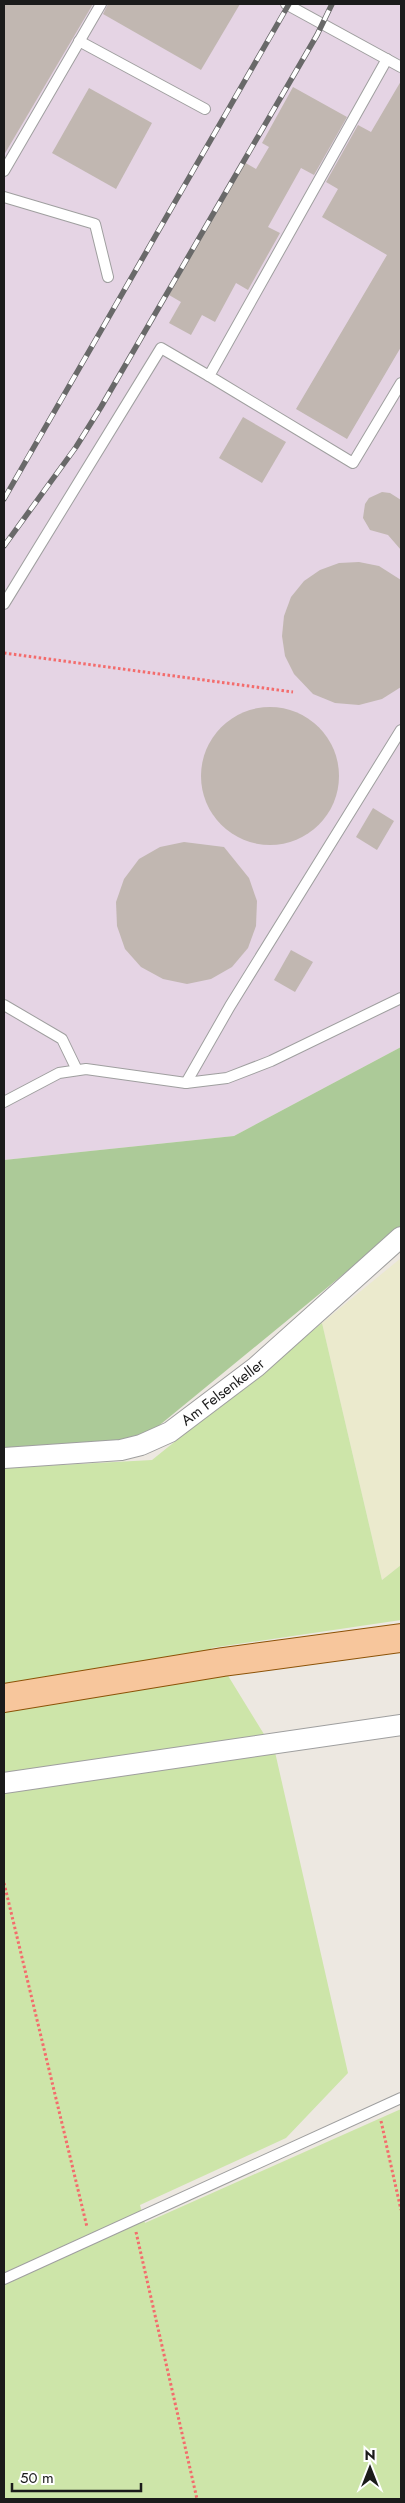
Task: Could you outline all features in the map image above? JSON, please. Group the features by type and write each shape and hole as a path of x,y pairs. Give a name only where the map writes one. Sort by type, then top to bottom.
{"main road":[{"path":"4,1698 223,1662 401,1638"}],"street":[{"name":"Am Felsenkeller","path":"4,1458 111,1452 141,1445 170,1432 256,1367 401,1237"},
{"path":"4,1783 401,1725"}],"lane":[{"path":"4,171 101,4"},
{"path":"286,4 401,67"},
{"path":"79,41 205,109"},
{"path":"209,376 387,59"},
{"path":"4,197 95,224 108,277"},
{"path":"4,604 161,348 353,463 401,383"},
{"path":"186,1083 230,1006 401,730"},
{"path":"4,1102 59,1073 86,1069 186,1083 227,1078 271,1061 401,998"},
{"path":"4,1005 62,1039 77,1070"},
{"path":"4,2279 401,2098"}],"path":[{"path":"4,653 293,692"},
{"path":"4,1883 90,2240"},
{"path":"378,2108 401,2210"},
{"path":"133,2220 197,2499"}],"shaded area":[{"path":"4,4 401,4 401,1047 234,1136 4,1160"}],"green space":[{"path":"401,1047 401,1227 139,1442 4,1452 4,1160 234,1136"},
{"path":"401,1258 401,1565 382,1580 322,1323"},
{"path":"322,1323 382,1580 401,1565 401,1620 211,1648 275,1752 348,2073 286,2138 140,2205 145,2223 401,2109 401,2499 4,2499 4,1468 152,1460"}],"building":[{"path":"4,4 93,4 4,155"},
{"path":"108,4 240,4 201,70 103,14"},
{"path":"401,81 401,347 347,439 296,409 387,255 322,217 338,189 326,182 358,125 371,132"},
{"path":"293,87 347,117 314,175 301,168 268,227 280,233 248,290 236,283 215,322 202,315 191,335 169,323 181,302 169,295 244,162 256,169 269,147 262,143"},
{"path":"89,88 152,123 116,189 52,153"},
{"path":"243,417 286,442 262,483 219,458"},
{"path":"382,492 390,493 401,500 401,550 388,535 370,530 363,518 365,504 369,498"},
{"path":"359,562 379,566 401,580 401,687 382,699 359,705 335,703 313,694 294,674 285,656 282,636 284,616 291,597 304,581 320,570 339,563"},
{"path":"270,707 296,712 308,718 319,727 328,738 334,750 339,776 334,802 328,814 319,825 308,834 296,840 270,845 244,840 232,834 221,825 212,814 206,802 201,776 206,750 212,738 221,727 232,718 244,712"},
{"path":"373,808 394,821 377,850 356,837"},
{"path":"184,842 224,847 249,878 257,901 256,926 248,948 232,967 211,979 187,984 163,979 141,967 125,949 117,926 116,902 124,879 139,859 160,847"},
{"path":"291,950 313,962 295,992 274,980"}],"railway":[{"path":"4,499 289,4"},
{"path":"4,546 76,447 101,407 317,35 332,4"}]}
